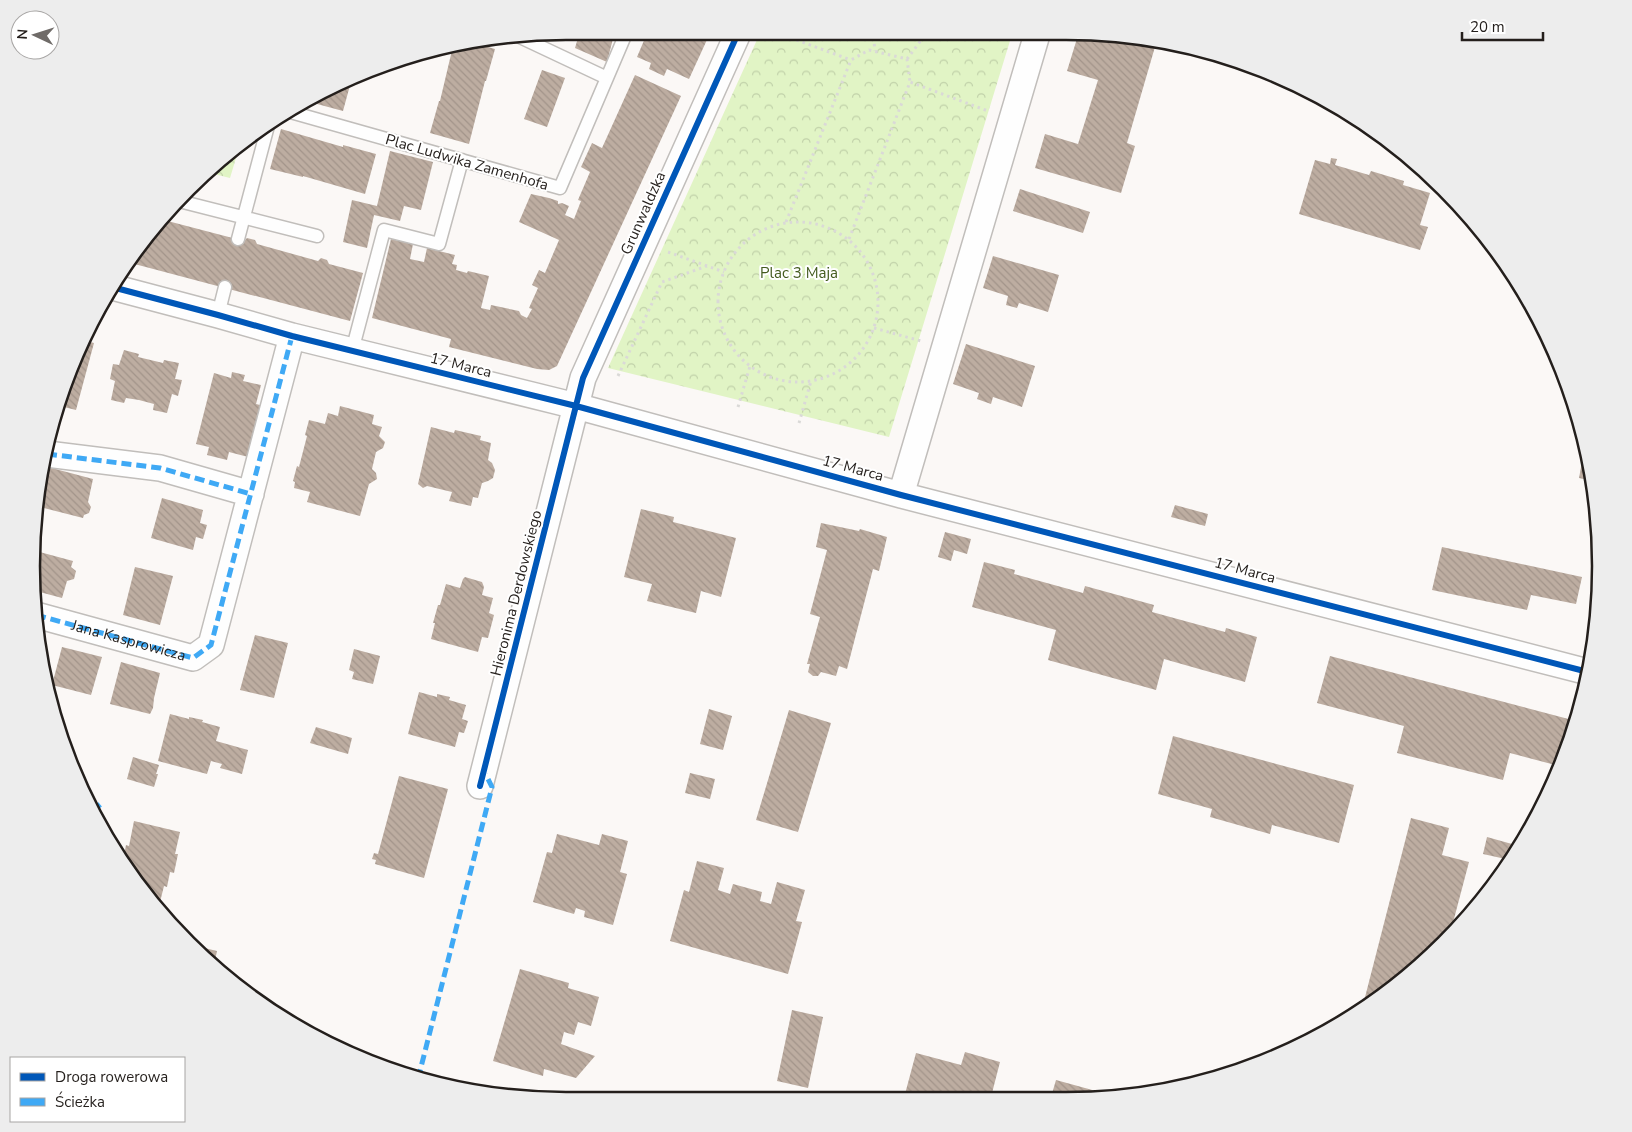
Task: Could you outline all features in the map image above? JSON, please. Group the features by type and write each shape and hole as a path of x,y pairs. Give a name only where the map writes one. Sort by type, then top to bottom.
{"street":[{"name":"Grunwaldzka","path":"576,406 586,372 735,40"},
{"path":"901,495 1035,40"},
{"name":"17 Marca","path":"119,289 292,336 576,406 901,495 1582,670"},
{"name":"Jana Kasprowicza","path":"43,617 193,658 211,645 292,336"},
{"name":"Hieronima Derdowskiego","path":"480,786 576,406"},
{"path":"52,455 160,468 251,494"}],"lane":[{"name":"Plac Ludwika Zamenhofa","path":"297,114 560,188 623,40"},
{"path":"529,41 606,78"},
{"path":"238,239 265,135"},
{"path":"352,351 384,230 439,244 462,160"},
{"path":"187,202 317,236"},
{"path":"218,315 225,287"}],"path":[{"path":"797,40 851,60"},
{"path":"874,40 875,51"},
{"path":"848,239 910,82 907,59 921,40"},
{"path":"786,222 851,60 869,50 907,59"},
{"path":"910,82 990,111"},
{"path":"786,222 808,222 829,228 848,239 865,257 875,279 878,304 874,328 860,353 838,372 811,381 783,380 750,366 732,347 721,324 718,298 724,272 734,254 748,239 766,228 786,222"},
{"path":"664,250 724,272"},
{"path":"618,376 662,282 707,266"},
{"path":"874,328 929,343"},
{"path":"738,407 750,366"},
{"path":"799,423 811,381"}],"green space":[{"name":"Plac 3 Maja","path":"757,40 1010,40 889,437 608,368"},
{"path":"236,157 230,178 215,174"}],"building":[{"path":"577,40 613,40 607,62 575,48"},
{"path":"644,40 707,40 689,79 667,69 664,76 649,69 651,63 637,57"},
{"path":"1076,40 1100,41 1155,48 1127,143 1135,146 1121,193 1035,168 1045,134 1078,144 1098,80 1067,71"},
{"path":"486,47 495,49 469,144 430,133 451,53"},
{"path":"542,70 565,78 547,127 524,119"},
{"path":"635,75 681,96 557,366 549,370 537,369 449,347 451,339 372,318 391,239 413,244 410,259 424,262 427,248 455,255 452,264 457,265 456,270 489,276 481,308 490,310 491,305 519,311 521,315 527,318 532,309 529,308 538,288 532,285 539,270 545,273 559,240 519,222 531,194 549,198 558,201 558,204 562,203 569,206 565,215 574,219 581,201 578,200 590,172 581,167 592,143 602,148"},
{"path":"350,87 343,111 315,103"},
{"path":"281,129 343,147 343,145 376,154 365,194 303,176 270,169"},
{"path":"390,151 433,162 421,210 404,206 400,221 374,215 367,248 343,242 352,200 377,206"},
{"path":"1331,158 1337,159 1335,165 1369,175 1371,171 1404,181 1403,185 1430,193 1420,225 1428,227 1420,250 1299,214 1315,160 1330,164"},
{"path":"1020,189 1090,212 1083,233 1013,211"},
{"path":"169,221 244,241 247,238 255,240 257,244 318,261 321,258 327,260 329,264 363,273 350,321 136,264"},
{"path":"993,256 1059,275 1048,312 1019,303 1017,308 1006,305 1008,296 983,288"},
{"path":"90,342 94,343 76,410 65,407"},
{"path":"966,344 1035,366 1022,407 993,397 991,404 977,399 979,393 953,384"},
{"path":"124,350 139,354 138,357 163,363 164,360 179,363 175,379 182,380 178,396 172,394 167,413 153,410 154,404 139,400 126,398 124,403 111,400 115,381 110,379 113,364 119,365"},
{"path":"232,372 245,375 243,381 261,385 256,404 264,406 252,458 229,452 227,460 207,455 209,447 196,444 214,373 231,378"},
{"path":"340,406 374,415 372,424 382,427 379,436 385,442 383,448 376,452 372,469 376,473 377,479 369,484 360,516 307,502 310,492 294,488 295,482 293,481 297,466 299,467 309,420 325,424 328,413 338,416"},
{"path":"431,427 454,433 455,430 481,436 480,440 491,443 488,460 492,463 495,470 493,478 482,483 478,498 473,497 471,506 449,501 452,492 427,486 423,488 418,484"},
{"path":"1582,463 1584,479 1579,478"},
{"path":"49,467 93,479 88,502 91,507 89,513 84,515 83,518 44,508"},
{"path":"162,498 203,510 200,523 207,525 203,539 196,537 193,550 151,538"},
{"path":"1175,505 1208,514 1205,526 1171,517"},
{"path":"641,509 674,517 673,522 736,538 721,597 701,591 696,613 647,601 652,584 624,577"},
{"path":"821,523 859,531 860,529 887,537 879,571 873,569 847,669 839,666 836,676 821,672 818,676 813,676 808,672 810,664 807,664 820,617 810,614 827,550 816,547"},
{"path":"945,532 971,539 967,554 954,550 951,561 938,557"},
{"path":"1442,547 1582,577 1576,604 1531,595 1527,610 1432,590"},
{"path":"40,552 73,561 71,567 76,571 74,579 67,581 62,598 41,592"},
{"path":"984,562 1015,570 1014,574 1083,593 1085,586 1154,605 1152,612 1225,632 1226,628 1257,637 1245,682 1164,659 1156,690 1048,660 1056,630 972,607"},
{"path":"135,567 173,576 160,625 123,615"},
{"path":"465,577 482,582 484,587 482,595 493,598 489,613 494,615 488,638 482,637 478,652 431,639 435,623 433,623 446,584 460,588"},
{"path":"255,635 288,643 274,698 240,690"},
{"path":"62,647 102,657 91,695 54,686 53,681"},
{"path":"354,649 380,656 373,684 352,679 354,672 349,670"},
{"path":"1330,656 1569,719 1553,764 1510,753 1503,780 1397,753 1404,726 1317,703"},
{"path":"121,662 160,673 150,714 110,704"},
{"path":"419,692 437,697 437,694 450,697 449,700 466,705 462,719 468,721 464,733 459,732 455,747 408,734"},
{"path":"709,709 732,716 723,750 700,744"},
{"path":"789,710 831,723 798,832 756,820"},
{"path":"170,714 189,719 189,717 203,720 202,722 220,727 216,741 248,750 242,774 220,768 222,764 211,761 207,774 158,761"},
{"path":"316,727 352,738 348,754 310,743"},
{"path":"1173,736 1354,785 1339,843 1272,825 1270,834 1210,817 1212,809 1158,794"},
{"path":"133,757 159,765 154,787 127,779"},
{"path":"690,773 715,779 710,799 685,793"},
{"path":"399,776 448,789 424,878 375,864 376,860 372,859 374,853 378,854"},
{"path":"1411,818 1449,828 1442,855 1469,862 1453,921 1413,961 1365,998"},
{"path":"134,821 180,832 175,854 178,854 174,873 170,872 167,887 164,886 160,900 125,851 126,845 129,846"},
{"path":"557,834 599,845 602,834 628,841 620,872 627,874 613,925 584,917 585,911 576,908 574,914 533,902 547,852 552,853"},
{"path":"1487,837 1512,844 1503,858 1483,854"},
{"path":"697,861 724,868 718,890 730,894 733,884 762,892 760,901 771,904 777,882 805,890 796,921 802,922 788,974 670,941 684,890 689,892"},
{"path":"205,948 217,951 216,958"},
{"path":"520,969 569,983 568,988 599,997 591,1026 578,1022 574,1035 564,1032 561,1044 595,1056 576,1078 544,1069 543,1076 493,1061"},
{"path":"792,1010 823,1017 808,1088 777,1081"},
{"path":"965,1052 1000,1062 992,1092 906,1092 916,1053 961,1065"},
{"path":"1056,1080 1096,1091 1066,1092 1052,1092"}],"marked path":[{"path":"43,617 193,658 211,645 292,336"},
{"path":"52,455 160,468 251,494"},
{"path":"420,1071 492,787 484,771"},
{"path":"97,804 100,808"}],"cycle path":[{"path":"480,786 583,378 735,40"},
{"path":"119,289 292,336 576,406 901,495 1582,670"}]}
